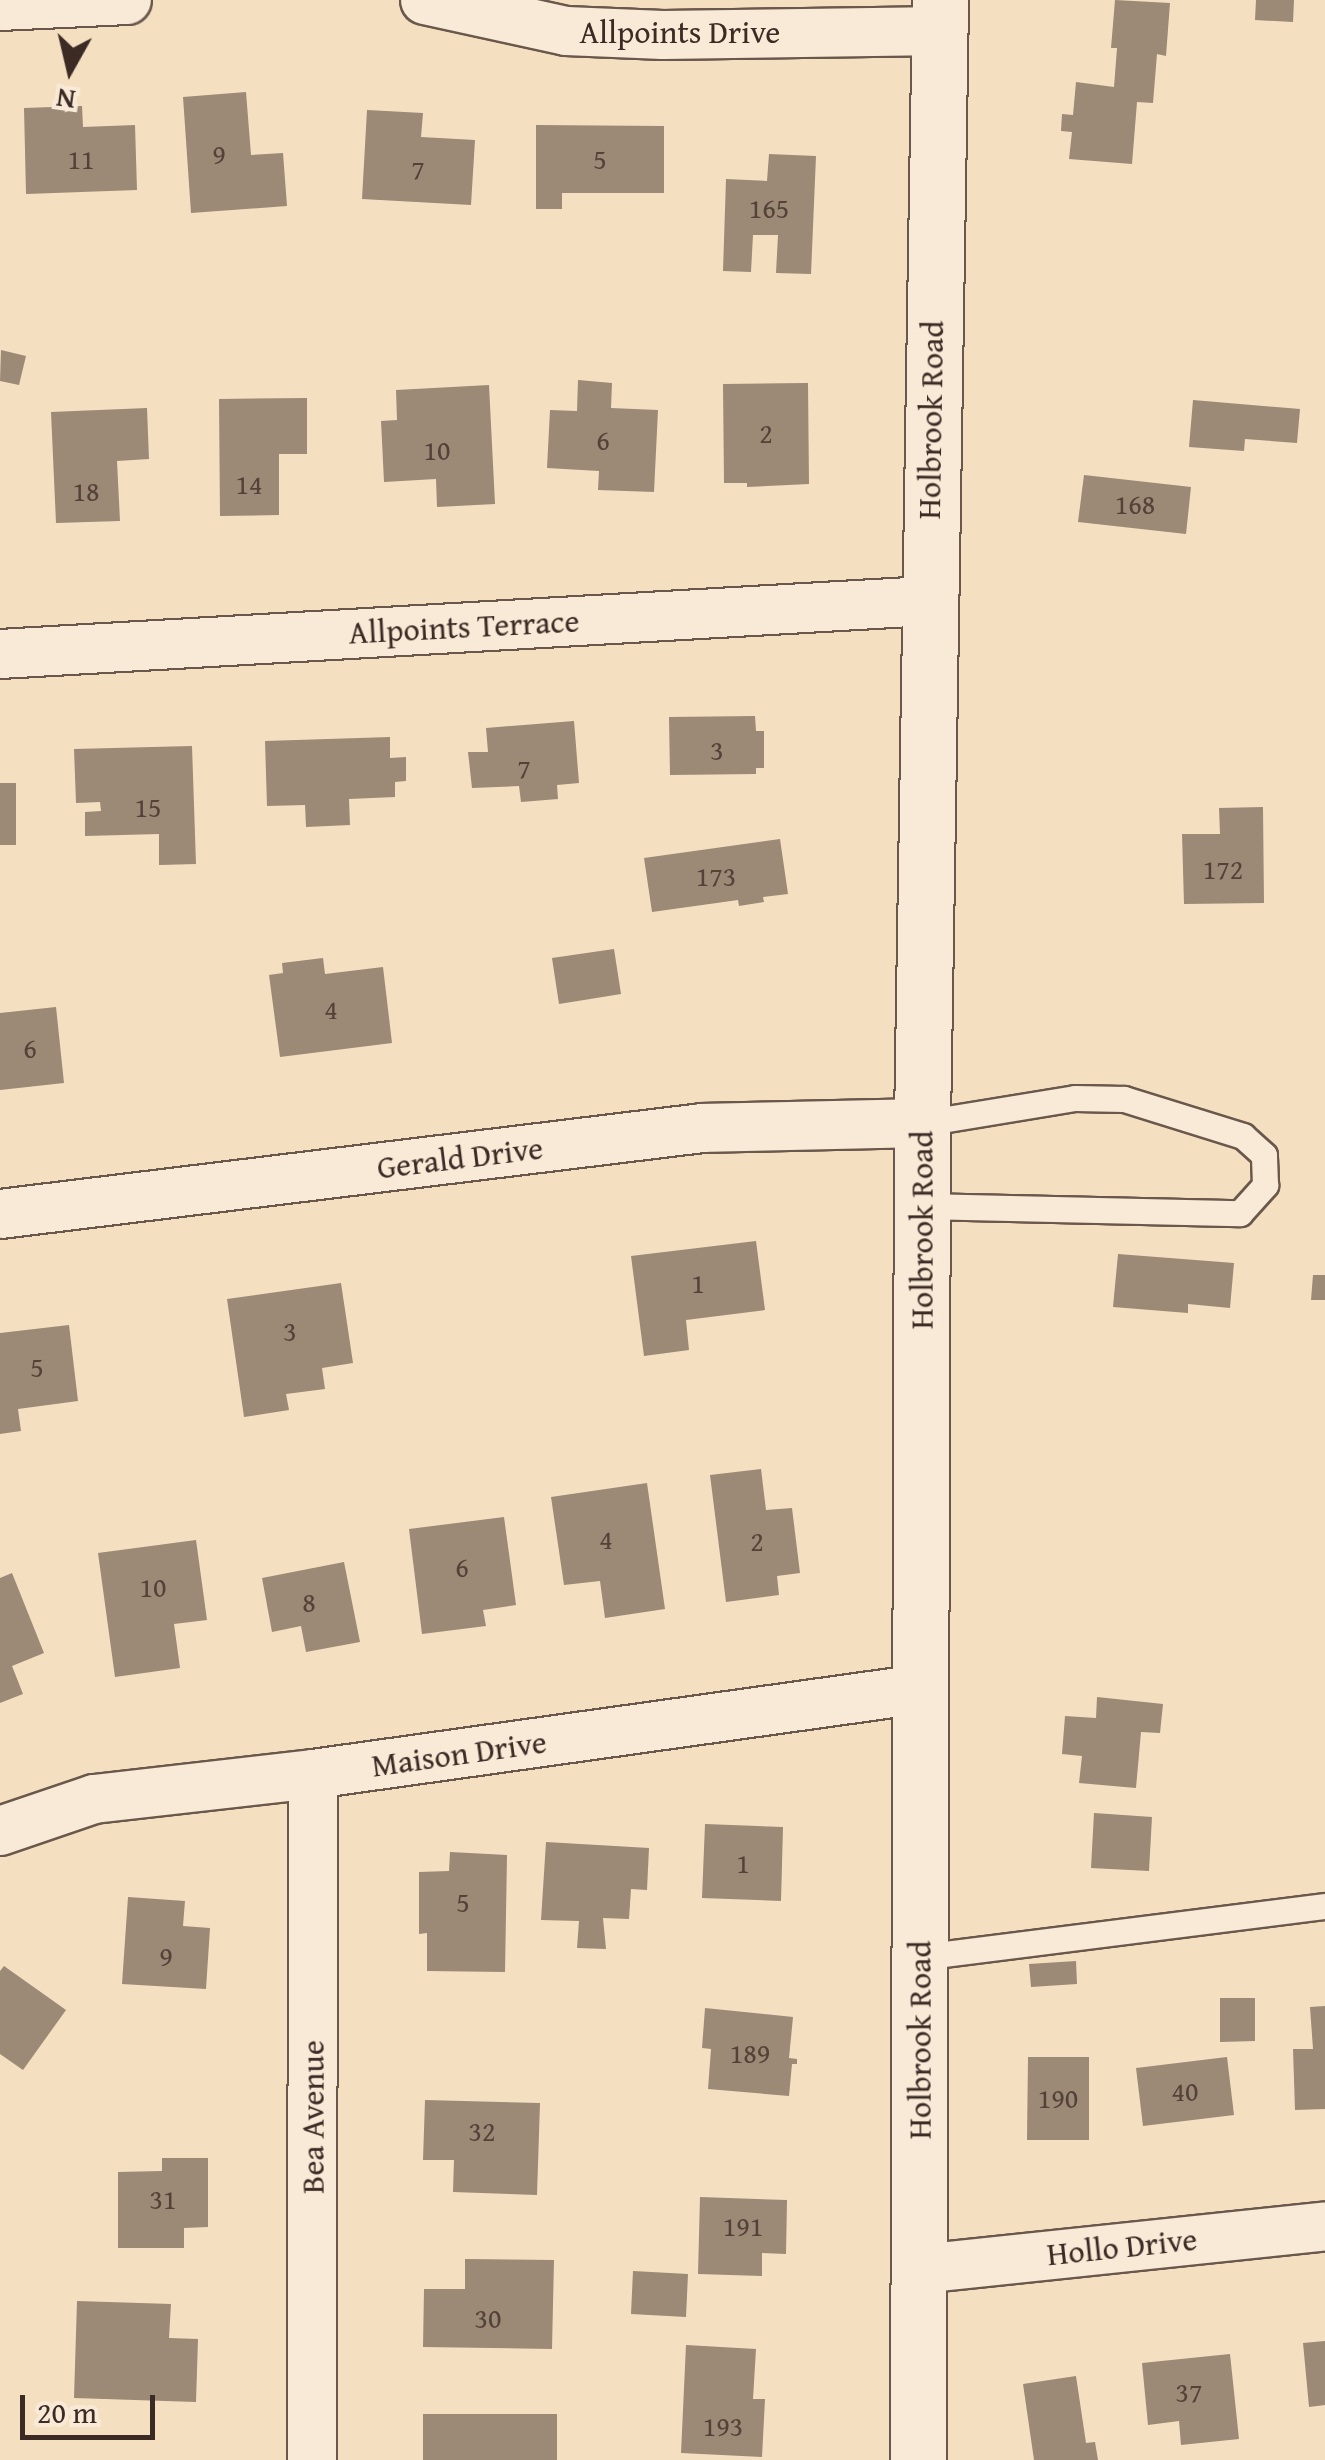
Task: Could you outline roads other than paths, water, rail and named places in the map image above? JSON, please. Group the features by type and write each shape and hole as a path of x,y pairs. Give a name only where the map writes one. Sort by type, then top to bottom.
{"street":[{"path":"0,6 127,0"},
{"name":"Allpoints Drive","path":"425,0 566,31 663,35 940,15"},
{"name":"Holbrook Road","path":"918,2460 922,1123 940,15"},
{"name":"Allpoints Terrace","path":"0,654 928,600"},
{"name":"Gerald Drive","path":"0,1214 702,1128 922,1123"},
{"name":"Maison Drive","path":"0,1830 94,1799 313,1774 921,1689"},
{"name":"Bea Avenue","path":"312,2460 313,1774"},
{"name":"Hollo Drive","path":"919,2269 1325,2226"}],"lane":[{"path":"922,1123 1075,1098 1124,1099 1244,1136 1264,1155 1265,1185 1240,1213 922,1206"},
{"path":"920,1957 1325,1906"}]}
